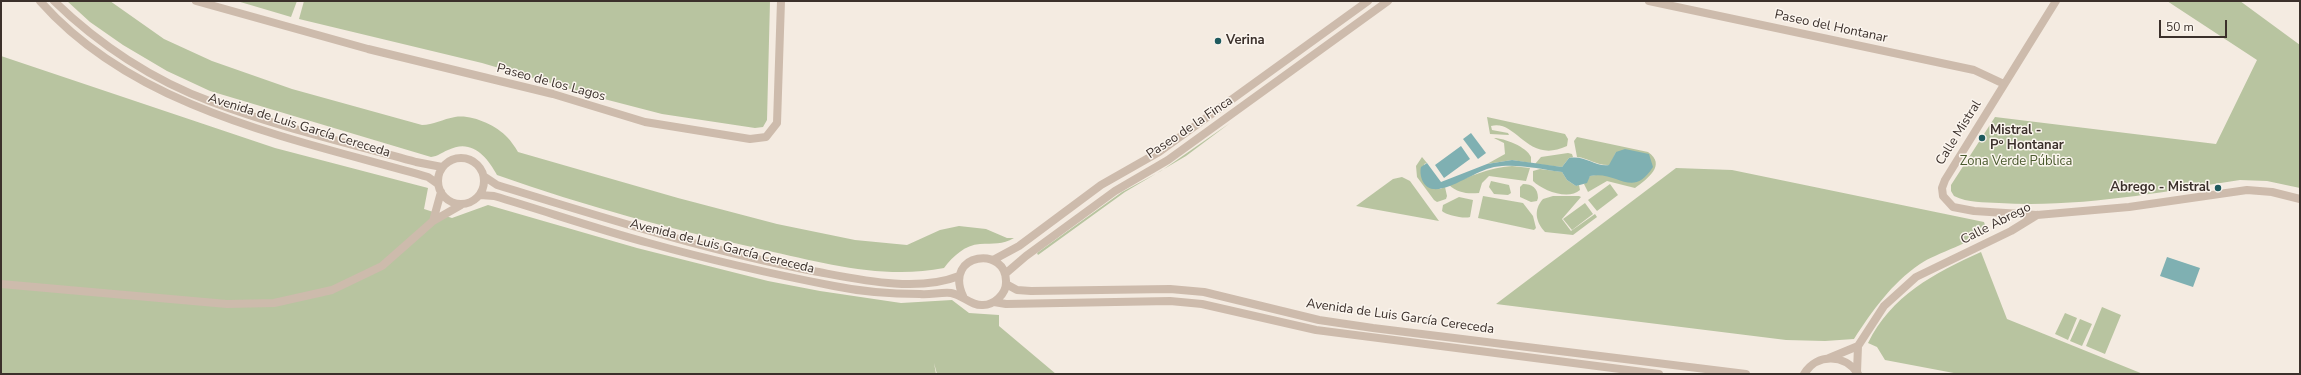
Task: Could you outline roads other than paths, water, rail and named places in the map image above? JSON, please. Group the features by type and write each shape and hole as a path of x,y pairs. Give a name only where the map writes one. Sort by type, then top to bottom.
{"street":[{"name":"Avenida de Luis García Cereceda","path":"40,1 73,33 100,54 171,96 207,112 428,177 439,188"},
{"name":"Avenida de Luis García Cereceda","path":"54,1 106,46 134,64 211,102 416,162 442,168"},
{"name":"Paseo de los Lagos","path":"196,1 368,49 553,94 645,122 750,139 766,137 777,123 781,1"},
{"name":"Paseo de la Finca","path":"993,260 1019,246 1101,185 1159,152 1368,1"},
{"name":"Paseo de la Finca","path":"1005,274 1026,256 1115,191 1168,160 1388,1"},
{"name":"Paseo del Hontanar","path":"1649,1 1974,70 2004,84"},
{"name":"Calle Mistral","path":"2038,215 1974,211 1953,207 1943,196 1942,188 1944,180 2056,1"},
{"path":"1,284 227,304 274,303 332,290 382,266 433,221 461,205 472,202 480,195 484,187 485,177 478,165 467,158 453,159 442,168 439,175 439,188 433,221"},
{"name":"Avenida de Luis García Cereceda","path":"485,177 497,186 649,232 776,264 847,277 888,282 943,282 959,276"},
{"path":"439,188 449,201 461,205"},
{"name":"Calle Abrego","path":"1858,346 1884,306 1916,277 2011,231 2038,215 2129,207 2247,190 2272,192 2300,199"},
{"name":"Avenida de Luis García Cereceda","path":"480,195 494,196 647,243 774,274 845,288 888,294 947,293 963,296"},
{"path":"983,257 993,260 1000,266 1005,274 1006,284 1002,294 994,302 983,305 972,303 963,296 959,286 959,276 964,266 972,260 983,257"},
{"name":"Avenida de Luis García Cereceda","path":"1006,284 1017,290 1031,291 1170,289 1204,292 1319,320 1746,374"},
{"name":"Avenida de Luis García Cereceda","path":"994,302 1006,304 1170,301 1202,304 1344,335 1659,374"},
{"path":"1803,373 1816,362 1858,346 1858,373"},
{"path":"1829,358 1842,360 1858,373"}],"water":[{"path":"1471,133 1486,153 1478,159 1463,139"},
{"path":"1461,146 1470,159 1444,178 1435,165"},
{"path":"1625,149 1649,154 1653,167 1645,177 1638,181 1631,183 1624,182 1600,175 1590,176 1587,183 1576,186 1567,180 1562,172 1528,167 1502,166 1479,172 1447,187 1433,189 1424,184 1421,174 1421,167 1427,163 1441,182 1487,164 1512,160 1562,167 1569,158 1580,158 1599,164 1609,165 1616,152"},
{"path":"2167,257 2200,268 2193,287 2160,276"}],"place":[{"name":"Verina","path":"1218,41"},
{"name":"Mistral - Pº Hontanar","path":"1982,138"},
{"name":"Abrego - Mistral","path":"2218,188"}],"park label":[{"name":"Zona Verde Pública","path":"2016,162"}]}
